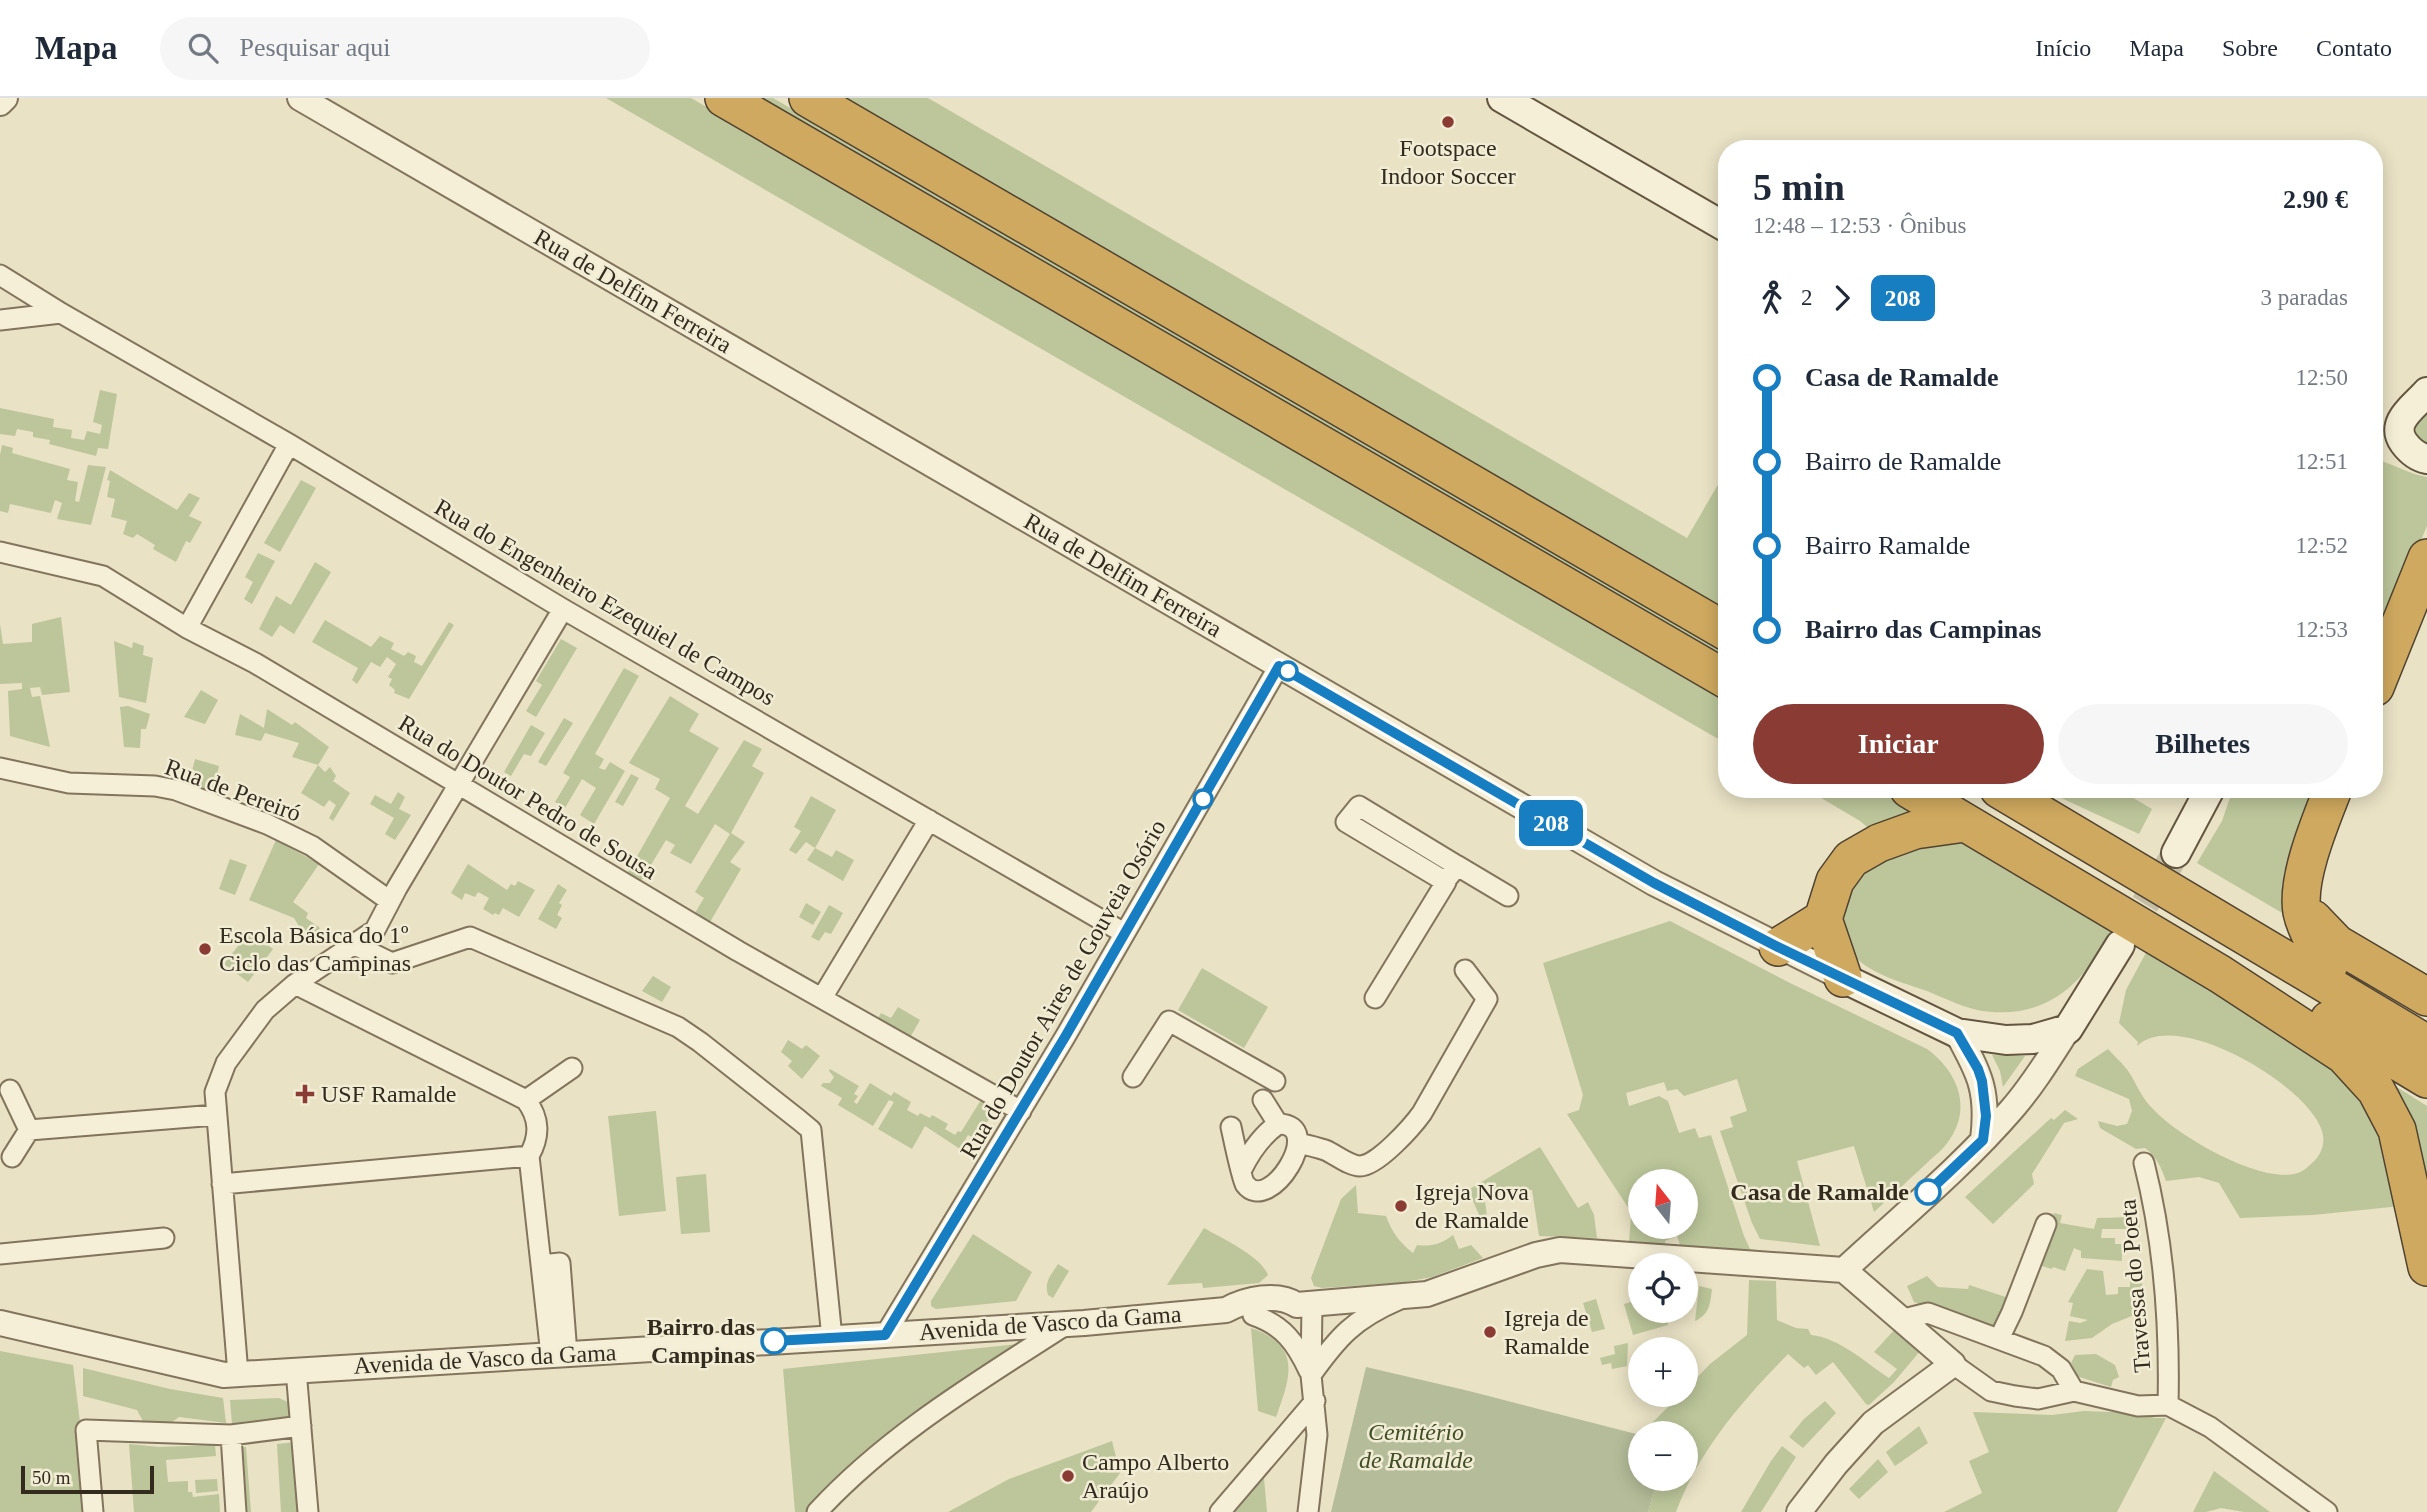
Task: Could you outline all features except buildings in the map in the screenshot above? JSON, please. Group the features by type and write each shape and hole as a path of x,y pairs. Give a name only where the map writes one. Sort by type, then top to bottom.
{"highway":[{"path":"724,98 1718,675"},
{"path":"808,98 1718,627"},
{"path":"2383,667 2427,558"},
{"path":"1924,798 2165,941 2344,1055 2376,1090 2397,1130 2427,1267"},
{"path":"1952,798 2125,894 2427,1079"},
{"path":"2014,798 2427,1044"},
{"path":"2328,967 2307,927 2301,901 2312,843 2330,798"},
{"path":"1843,978 1823,919 1835,881 1851,859 1879,843 1915,830 1965,823"},
{"path":"2301,901 2312,919 2337,944 2427,998"},
{"path":"1778,947 1823,919"},
{"path":"2165,941 2230,960"},
{"path":"2268,947 2297,949 2427,1024"}],"main road":[{"path":"1502,98 1718,223"},
{"path":"2402,439 2427,392"},
{"path":"2176,853 2205,798"},
{"path":"2068,1029 2120,945"},
{"name":"Rua de Delfim Ferreira","path":"1843,978 1957,1033 2006,1040 2033,1039 2068,1029"}],"street":[{"path":"0,103 5,98"},
{"name":"Rua de Delfim Ferreira","path":"300,98 1654,883 1843,978"},
{"name":"Rua do Engenheiro Ezequiel de Campos","path":"0,275 564,608 1124,933"},
{"path":"0,320 61,313"},
{"path":"187,628 289,444"},
{"name":"Rua do Doutor Pedro de Sousa","path":"0,552 103,576 187,628 255,663 738,951 1021,1111"},
{"path":"238,1374 215,1092 226,1063 265,1010 295,984 375,930 458,784 564,608"},
{"name":"Rua do Doutor Aires de Gouveia Osório","path":"885,1335 1021,1111 1279,666"},
{"name":"Rua de Pereiró","path":"0,768 69,783 155,786 176,790 267,824 312,846 390,901"},
{"path":"822,998 929,820"},
{"path":"1451,873 1412,863 1399,844 1451,873 1508,896"},
{"path":"1375,998 1451,873"},
{"path":"355,945 391,963 470,937 678,1027 793,1115 811,1130 832,1338"},
{"path":"1298,1143 1323,1150 1359,1166 1378,1158 1412,1127 1487,999 1465,970"},
{"path":"295,984 526,1100 534,1111 538,1129 529,1156 542,1265 556,1321 559,1354"},
{"path":"1133,1077 1169,1021 1275,1082"},
{"path":"1844,1270 1983,1140 2013,1108 2040,1073 2068,1029"},
{"path":"1957,1033 1982,1081 1986,1116 1983,1140"},
{"path":"526,1100 572,1068"},
{"path":"10,1090 29,1130"},
{"path":"1263,1100 1278,1124"},
{"path":"29,1130 216,1115"},
{"path":"1278,1124 1285,1124 1294,1130 1298,1143 1293,1160 1283,1175 1266,1190 1260,1191 1246,1186 1241,1175 1250,1153 1278,1124"},
{"path":"1231,1126 1242,1169"},
{"path":"12,1157 29,1130"},
{"path":"222,1184 529,1156"},
{"name":"Travessa do Poeta","path":"2144,1163 2153,1199 2161,1262 2169,1355 2168,1405"},
{"path":"1999,1339 2046,1224"},
{"path":"0,1254 164,1238"},
{"path":"1308,1512 1317,1435 1304,1304 1408,1297 1446,1289 1536,1255 1560,1250 1844,1270 1953,1364 1991,1391 2038,1399 2074,1391 2138,1406 2168,1405 2210,1427 2327,1512"},
{"path":"1311,1375 1334,1343 1350,1327 1370,1312 1408,1297"},
{"name":"Avenida de Vasco da Gama","path":"1226,1310 1242,1301 1286,1298 1304,1304"},
{"name":"Avenida de Vasco da Gama","path":"0,1323 224,1374 238,1374 1068,1324 1226,1310 1244,1316 1287,1312 1304,1304"},
{"path":"1904,1319 1927,1313 2043,1356 2061,1369 2074,1391"},
{"path":"1253,1315 1273,1321 1300,1351 1311,1375"},
{"path":"817,1512 867,1463 903,1433 1068,1324"},
{"path":"1799,1512 1873,1423 1953,1364"},
{"path":"296,1370 309,1512"},
{"path":"1220,1512 1315,1401"},
{"path":"93,1512 86,1430 230,1435 301,1426"},
{"path":"230,1435 236,1512"}],"green space":[{"path":"606,98 691,98 1718,695 1718,739"},
{"path":"752,98 773,98 1718,646 1718,656"},
{"path":"842,98 928,98 1687,538 1718,485 1718,604"},
{"path":"100,390 117,394 108,449 98,448 96,456 49,444 50,440 33,437 33,432 17,429 15,436 0,434 0,408 54,419 53,427 72,430 71,438 84,440 87,431 100,434 102,425 93,422"},
{"path":"2427,414 2427,449 2413,434 2415,425"},
{"path":"2,445 13,448 12,453 70,469 67,480 78,482 75,501 79,502 88,465 106,467 91,525 57,519 62,503 55,500 51,513 10,504 8,513 0,511"},
{"path":"2383,462 2427,477 2427,526 2383,630"},
{"path":"110,470 177,510 189,493 200,498 189,516 202,522 190,543 186,541 176,562 153,549 155,545 137,534 133,538 123,534 127,521 111,517 115,499 107,497"},
{"path":"301,480 316,488 280,552 264,543"},
{"path":"258,553 275,561 252,604 244,599 253,582 245,577"},
{"path":"315,562 331,572 294,634 280,625 272,637 259,629 276,596 291,605"},
{"path":"61,617 70,692 42,695 40,687 30,688 32,697 40,696 50,747 10,736 8,691 22,689 22,683 0,684 0,624 3,644 32,642 32,624"},
{"path":"325,620 371,647 380,636 394,643 391,649 404,656 408,652 416,656 414,662 422,666 449,622 454,625 409,699 394,693 395,690 389,685 392,679 388,677 396,664 387,657 380,667 371,662 357,684 352,680 358,668 312,642"},
{"path":"561,639 577,648 536,717 526,711 542,685 536,681"},
{"path":"114,641 132,648 133,642 144,646 143,655 153,658 146,703 119,697"},
{"path":"624,668 639,676 595,754 604,759 599,768 605,770 610,762 625,771 594,824 580,815 596,788 582,779 565,808 555,802 570,777 563,773"},
{"path":"201,690 218,700 205,724 184,717"},
{"path":"670,696 699,714 689,731 719,748 685,806 698,814 744,740 762,749 752,766 764,773 731,833 745,842 730,862 741,869 710,922 695,913 704,898 695,892 730,834 715,824 691,864 670,853 675,845 666,840 640,883 627,874 670,798 655,789 660,779 629,763"},
{"path":"128,706 150,714 146,729 141,729 140,748 124,747 120,707"},
{"path":"267,709 292,725 295,722 329,747 318,765 292,757 299,743 265,733 261,741 235,735 240,714 264,728"},
{"path":"564,718 573,723 546,766 538,762"},
{"path":"531,725 545,733 531,756 524,754 511,776 504,772"},
{"path":"195,759 219,766 212,796 188,787"},
{"path":"318,765 325,772 330,767 336,776 333,781 350,793 333,821 329,818 336,805 329,800 324,807 301,793"},
{"path":"631,774 639,778 623,806 615,802"},
{"path":"398,792 405,797 399,809 411,815 395,840 385,834 394,818 370,804 375,795 391,804"},
{"path":"811,796 836,810 815,848 806,842 796,854 789,850 801,831 794,827"},
{"path":"1821,798 1895,798 1919,812 1872,831"},
{"path":"2061,798 2133,798 2152,809 2139,834"},
{"path":"2230,798 2314,798 2284,914 2197,863 2222,821"},
{"path":"1952,838 1999,854 2113,926 2091,964 2062,993 2046,1003 2027,1009 1982,1011 1889,978 1855,957 1846,938 1844,915 1849,891 1859,873 1873,861 1897,849"},
{"path":"276,840 319,864 293,902 308,913 306,918 320,928 310,944 294,918 249,900"},
{"path":"815,848 832,857 836,850 854,860 843,881 807,860"},
{"path":"230,859 247,865 235,895 219,889"},
{"path":"468,864 507,890 511,884 515,886 518,881 535,890 519,917 503,908 499,915 493,915 483,909 489,898 478,892 475,897 465,893 462,900 451,893"},
{"path":"558,884 567,890 559,903 562,905 557,915 562,918 556,929 538,919"},
{"path":"806,903 821,912 813,925 799,917"},
{"path":"829,905 843,913 831,934 825,932 819,941 811,937"},
{"path":"1670,921 1927,1049 1938,1058 1953,1078 1958,1090 1960,1114 1957,1127 1942,1149 1874,1212 1854,1146 1797,1161 1820,1246 1760,1239 1752,1223 1720,1131 1733,1127 1730,1117 1747,1111 1737,1079 1684,1096 1677,1089 1667,1091 1664,1082 1626,1093 1629,1106 1659,1096 1668,1101 1679,1133 1695,1128 1699,1138 1711,1135 1750,1249 1799,1256 1682,1251 1678,1239 1698,1239 1698,1169 1628,1169 1628,1207 1567,1114 1579,1110 1583,1095 1543,963"},
{"path":"249,932 273,949 248,982 224,964"},
{"path":"2149,947 2288,1028 2375,1107 2401,1206 2313,1215 2240,1218 2219,1183 2199,1177 2166,1181 2153,1155 2145,1148 2136,1149 2100,1128 2098,1121 2117,1126 2127,1124 2132,1111 2129,1099 2075,1076 2078,1069 2108,1049 2127,1069 2149,1105 2180,1131 2220,1155 2263,1172 2282,1175 2303,1171 2315,1161 2322,1149 2322,1131 2312,1113 2293,1093 2239,1057 2181,1036 2156,1037 2137,1046 2138,1042 2119,1023 2126,990"},
{"path":"1202,968 1268,1007 1244,1048 1178,1010"},
{"path":"653,976 671,987 662,1002 642,991"},
{"path":"898,1007 920,1020 908,1041 876,1022 881,1013 891,1018"},
{"path":"788,1040 802,1049 806,1045 820,1056 802,1079 788,1066 792,1061 781,1052"},
{"path":"1992,1055 2025,1056 2003,1087 2000,1071"},
{"path":"830,1069 859,1086 854,1094 858,1096 854,1102 857,1104 870,1083 891,1096 894,1092 911,1102 907,1110 918,1116 920,1113 930,1118 932,1115 948,1124 945,1129 955,1135 958,1131 961,1132 981,1100 996,1108 976,1140 968,1135 960,1149 925,1126 912,1149 878,1129 894,1102 889,1100 873,1126 838,1105 842,1098 821,1086 823,1083 830,1083 834,1077"},
{"path":"2392,1084 2427,1106 2427,1178 2406,1107"},
{"path":"2065,1110 2078,1119 2064,1123 2032,1174 2034,1184 1993,1224 1965,1197 2051,1118 2054,1120"},
{"path":"656,1111 666,1211 619,1216 608,1116"},
{"path":"1540,1147 1578,1208 1588,1202 1594,1215 1597,1238 1539,1236 1532,1190 1484,1194 1488,1224 1484,1226 1468,1190"},
{"path":"706,1174 710,1232 681,1234 676,1177"},
{"path":"1356,1185 1358,1213 1386,1216 1396,1236 1413,1253 1417,1245 1436,1244 1453,1235 1459,1249 1471,1245 1483,1258 1432,1277 1400,1283 1322,1288 1314,1286 1311,1278 1341,1199"},
{"path":"2054,1213 2062,1215 2060,1223 2094,1229 2097,1218 2139,1217 2140,1229 2102,1229 2101,1238 2115,1238 2115,1244 2122,1244 2122,1261 2081,1258 2081,1251 2074,1248 2065,1271 2053,1267 2052,1269 2035,1264"},
{"path":"1204,1228 1249,1254 1268,1275 1259,1283 1203,1288 1202,1283 1167,1285"},
{"path":"973,1234 1032,1272 1016,1301 936,1309 931,1306 931,1301"},
{"path":"1670,1239 1665,1241 1665,1245 1629,1241"},
{"path":"1058,1264 1069,1271 1053,1298 1048,1295 1047,1286"},
{"path":"2087,1269 2103,1271 2106,1295 2118,1294 2118,1287 2130,1287 2130,1281 2142,1281 2144,1311 2112,1324 2092,1338 2065,1341 2069,1321 2080,1323 2088,1320 2070,1316 2073,1303 2068,1302"},
{"path":"1927,1276 1938,1287 1968,1289 1969,1285 2012,1299 1992,1332 1914,1302 1907,1286"},
{"path":"1749,1280 1776,1281 1777,1320 1796,1328 1808,1329 1811,1335 1842,1346 1889,1378 1897,1369 1874,1352 1896,1328 1921,1350 1894,1382 1869,1405 1833,1362 1816,1375 1808,1365 1804,1368 1788,1354 1723,1427 1698,1466 1698,1421 1654,1421 1668,1407 1698,1407 1698,1376 1747,1335"},
{"path":"1699,1286 1712,1289 1710,1304 1698,1319"},
{"path":"1596,1299 1605,1329 1592,1332 1583,1303"},
{"path":"1630,1323 1668,1323 1668,1325 1633,1335"},
{"path":"1251,1328 1268,1335 1279,1344 1285,1354 1288,1376 1276,1417 1258,1411"},
{"path":"1027,1343 812,1512 795,1512 783,1369"},
{"path":"1628,1343 1627,1366 1612,1369 1611,1363 1602,1365 1600,1358 1615,1354 1614,1346"},
{"path":"0,1351 73,1365 83,1447 97,1447 102,1512 0,1512"},
{"path":"2096,1354 2115,1365 2119,1377 2113,1380 2111,1387 2073,1375 2075,1372 2071,1363 2075,1355"},
{"name":"Cemitério de Ramalde","path":"1366,1367 1628,1432 1628,1491 1654,1491 1648,1512 1331,1512"},
{"path":"83,1368 170,1389 223,1398 226,1423 179,1417 165,1427 144,1423 137,1410 83,1396"},
{"path":"279,1398 292,1404 295,1409 289,1421 232,1424 230,1400"},
{"path":"1825,1401 1836,1413 1803,1448 1789,1437 1804,1419"},
{"path":"2084,1411 2137,1413 2166,1418 2117,1512 1944,1512 1982,1493 1969,1461 1989,1452 1973,1412 2052,1415"},
{"path":"1919,1426 1928,1443 1895,1466 1886,1452"},
{"name":"Campo Alberto Araújo","path":"1112,1441 1120,1473 1091,1512 948,1512 1009,1479"},
{"path":"296,1442 302,1512 281,1512 277,1444"},
{"path":"129,1444 159,1447 215,1445 216,1456 166,1460 168,1482 188,1481 188,1492 192,1492 193,1497 219,1494 220,1512 134,1512"},
{"path":"1782,1446 1796,1457 1761,1512 1741,1512 1771,1461"},
{"path":"246,1447 251,1512 241,1512 236,1448"},
{"path":"1878,1459 1888,1472 1859,1499 1849,1489"},
{"path":"2214,1471 2270,1512 2244,1512 2221,1508 2193,1512"},
{"path":"1264,1478 1267,1512 1234,1512"},
{"path":"217,1479 218,1491 196,1493 195,1480"},
{"path":"1654,1491 1685,1491 1676,1512 1648,1512"}],"tunnel":[{"path":"2123,940 2176,853"}],"bus line":[{"name":"208","path":"774,1341 885,1335 1065,1037 1279,666 1654,883 1778,947 1957,1033 1982,1081 1986,1116 1983,1140 1928,1192"}],"place":[{"name":"Footspace Indoor Soccer","path":"1448,122"},
{"name":"Escola Básica do 1º Ciclo das Campinas","path":"205,949"},
{"name":"USF Ramalde","path":"305,1094"},
{"name":"Casa de Ramalde","path":"1928,1192"},
{"name":"Igreja Nova de Ramalde","path":"1401,1206"},
{"name":"Igreja de Ramalde","path":"1490,1332"},
{"name":"Bairro das Campinas","path":"774,1341"},
{"name":"Campo Alberto Araújo","path":"1068,1476"}]}
